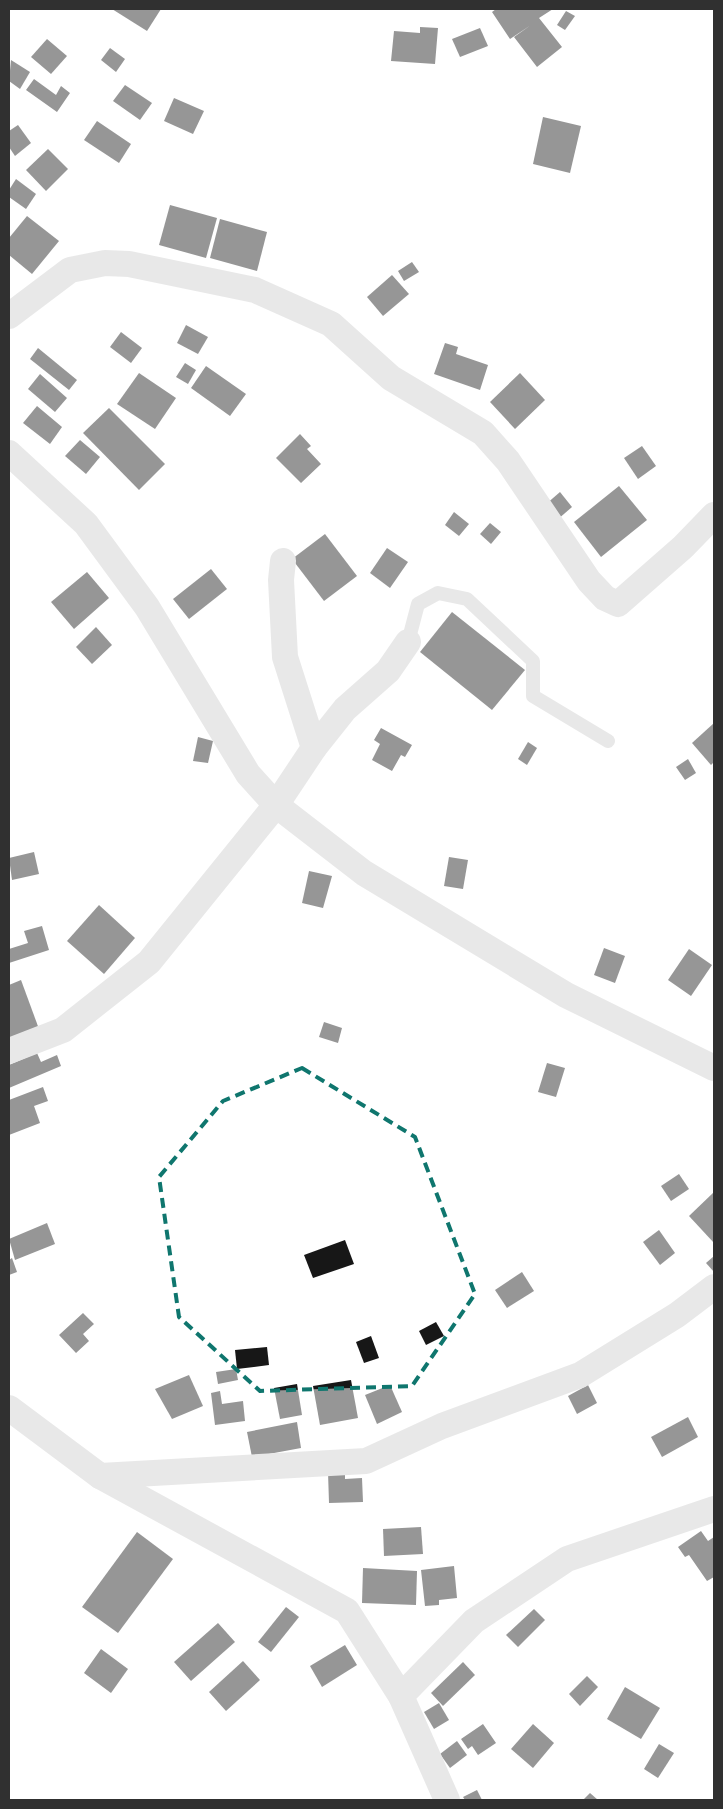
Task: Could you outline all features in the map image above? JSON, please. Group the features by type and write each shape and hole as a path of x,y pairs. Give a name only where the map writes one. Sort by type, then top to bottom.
{"street":[{"path":"9,316 70,270 105,263 129,264 255,290 331,324 391,378 484,433 508,461 589,581 605,598 618,604 683,547 714,515"},
{"path":"9,453 86,524 147,607 248,774 276,805 364,873 557,990 714,1068"},
{"path":"283,561 281,580 285,657 314,748"},
{"path":"9,1051 63,1030 149,962 276,805 314,748 345,708 388,671 408,642"},
{"path":"100,1476 366,1461 442,1426 580,1374 677,1315 714,1286"},
{"path":"9,1408 100,1476 347,1611 401,1696 447,1800"},
{"path":"401,1696 474,1621 567,1559 714,1509"}],"lane":[{"path":"408,642 418,604 438,593 468,599 533,661 533,696 608,742"}],"highlighted area":[{"path":"302,1068 415,1137 475,1294 412,1386 260,1391 179,1317 159,1177 223,1101"}],"building":[{"path":"112,9 161,9 147,31"},
{"path":"496,9 553,9 539,18 562,47 537,67 514,37 531,25 510,39 492,12"},
{"path":"566,11 575,16 565,30 557,25"},
{"path":"420,27 438,28 435,64 391,61 394,31 420,33"},
{"path":"480,28 488,46 460,57 452,39"},
{"path":"47,39 67,56 51,74 31,57"},
{"path":"110,48 125,59 116,72 101,60"},
{"path":"11,60 30,72 20,89 9,81"},
{"path":"34,79 56,95 61,86 70,93 57,112 26,90"},
{"path":"125,85 152,103 140,120 113,101"},
{"path":"174,98 204,111 193,134 164,121"},
{"path":"543,117 581,126 570,173 533,164"},
{"path":"97,121 131,144 119,163 84,140"},
{"path":"18,125 31,143 15,156 9,147 9,131"},
{"path":"48,149 68,169 46,191 26,170"},
{"path":"16,179 36,194 26,209 9,197 9,190"},
{"path":"170,205 217,218 206,258 159,245"},
{"path":"27,216 59,241 32,274 9,255 9,238"},
{"path":"220,219 267,232 257,271 210,258"},
{"path":"412,262 419,272 404,281 398,271"},
{"path":"392,275 409,294 383,316 367,297"},
{"path":"186,325 208,337 198,354 177,343"},
{"path":"121,332 142,348 131,363 110,347"},
{"path":"445,343 458,347 456,354 488,365 480,390 434,374"},
{"path":"38,348 77,380 69,390 30,359"},
{"path":"185,363 196,370 188,384 176,377"},
{"path":"206,366 246,394 230,416 191,388"},
{"path":"139,373 176,398 155,429 117,404"},
{"path":"520,373 545,400 515,429 490,402"},
{"path":"40,374 67,398 55,412 28,389"},
{"path":"37,406 62,427 50,444 23,423"},
{"path":"109,408 165,464 139,490 83,433"},
{"path":"300,434 311,446 307,449 321,464 301,483 276,458"},
{"path":"80,440 100,457 86,474 65,456"},
{"path":"642,446 656,466 638,479 624,458"},
{"path":"619,486 647,520 601,557 574,522"},
{"path":"560,492 572,507 557,520 545,505"},
{"path":"454,512 469,524 459,536 445,525"},
{"path":"490,523 501,532 491,544 480,534"},
{"path":"325,534 357,576 324,601 292,559"},
{"path":"387,548 408,562 390,588 370,573"},
{"path":"211,569 227,589 189,619 173,599"},
{"path":"87,572 109,598 74,629 51,602"},
{"path":"452,612 525,670 492,710 420,652"},
{"path":"96,627 112,645 92,664 76,647"},
{"path":"714,723 714,762 711,765 692,743"},
{"path":"381,728 412,745 405,757 401,755 392,771 372,760 380,744 374,740"},
{"path":"198,737 213,741 208,763 193,761"},
{"path":"528,742 537,748 527,765 518,759"},
{"path":"688,759 696,773 685,780 676,767"},
{"path":"34,852 39,874 12,880 9,858"},
{"path":"449,857 468,860 463,889 444,886"},
{"path":"309,871 332,876 323,908 302,903"},
{"path":"99,905 135,938 104,974 67,941"},
{"path":"42,926 49,950 9,963 9,949 28,943 24,931"},
{"path":"604,948 625,956 615,983 594,975"},
{"path":"689,949 712,965 691,996 668,980"},
{"path":"21,980 39,1029 9,1040 9,985"},
{"path":"324,1022 342,1028 338,1043 319,1037"},
{"path":"37,1053 41,1062 57,1055 61,1066 9,1088 9,1065"},
{"path":"547,1063 565,1068 556,1097 538,1092"},
{"path":"43,1087 48,1101 34,1106 40,1123 9,1135 9,1100"},
{"path":"679,1174 689,1189 671,1201 661,1186"},
{"path":"714,1192 714,1243 689,1216"},
{"path":"47,1223 55,1244 15,1260 9,1239"},
{"path":"659,1230 675,1253 660,1265 643,1242"},
{"path":"345,1240 354,1264 313,1278 304,1255"},
{"path":"714,1256 714,1272 706,1263"},
{"path":"12,1258 17,1272 9,1275 9,1260"},
{"path":"522,1272 534,1291 507,1308 495,1290"},
{"path":"83,1313 94,1324 83,1334 89,1341 76,1353 59,1335"},
{"path":"436,1322 444,1336 426,1345 419,1331"},
{"path":"371,1336 379,1358 364,1363 356,1342"},
{"path":"267,1347 269,1365 237,1369 235,1350"},
{"path":"236,1369 238,1380 218,1384 216,1372"},
{"path":"189,1375 203,1406 172,1419 155,1389"},
{"path":"351,1380 358,1418 320,1425 313,1386"},
{"path":"297,1384 302,1415 280,1419 274,1388"},
{"path":"390,1385 402,1412 377,1424 365,1395"},
{"path":"588,1385 597,1403 577,1414 568,1396"},
{"path":"220,1391 222,1404 243,1401 245,1421 215,1425 211,1393"},
{"path":"688,1417 698,1437 662,1457 651,1437"},
{"path":"297,1422 301,1448 252,1457 247,1432"},
{"path":"345,1471 345,1479 362,1478 363,1502 329,1503 328,1472"},
{"path":"421,1527 423,1554 384,1556 383,1529"},
{"path":"701,1531 708,1541 714,1537 714,1577 707,1581 689,1555 685,1557 678,1547"},
{"path":"137,1532 173,1559 118,1633 82,1607"},
{"path":"454,1566 457,1598 439,1600 439,1605 425,1606 421,1570"},
{"path":"363,1568 417,1571 416,1605 362,1603"},
{"path":"286,1607 299,1617 271,1652 258,1642"},
{"path":"534,1609 545,1620 518,1647 506,1635"},
{"path":"218,1623 235,1642 191,1681 174,1662"},
{"path":"345,1645 357,1665 322,1687 310,1666"},
{"path":"101,1649 128,1669 111,1693 84,1673"},
{"path":"243,1661 260,1680 226,1711 209,1692"},
{"path":"463,1662 475,1675 443,1706 431,1693"},
{"path":"587,1676 598,1687 580,1706 569,1694"},
{"path":"625,1687 660,1708 641,1739 607,1719"},
{"path":"439,1703 449,1720 434,1729 424,1712"},
{"path":"483,1724 496,1743 478,1755 472,1746 468,1749 461,1739"},
{"path":"533,1724 554,1743 533,1768 511,1749"},
{"path":"457,1741 467,1755 450,1768 440,1754"},
{"path":"659,1744 674,1753 658,1778 644,1769"},
{"path":"477,1790 482,1800 465,1800 463,1797"},
{"path":"590,1793 598,1800 583,1800"}]}
